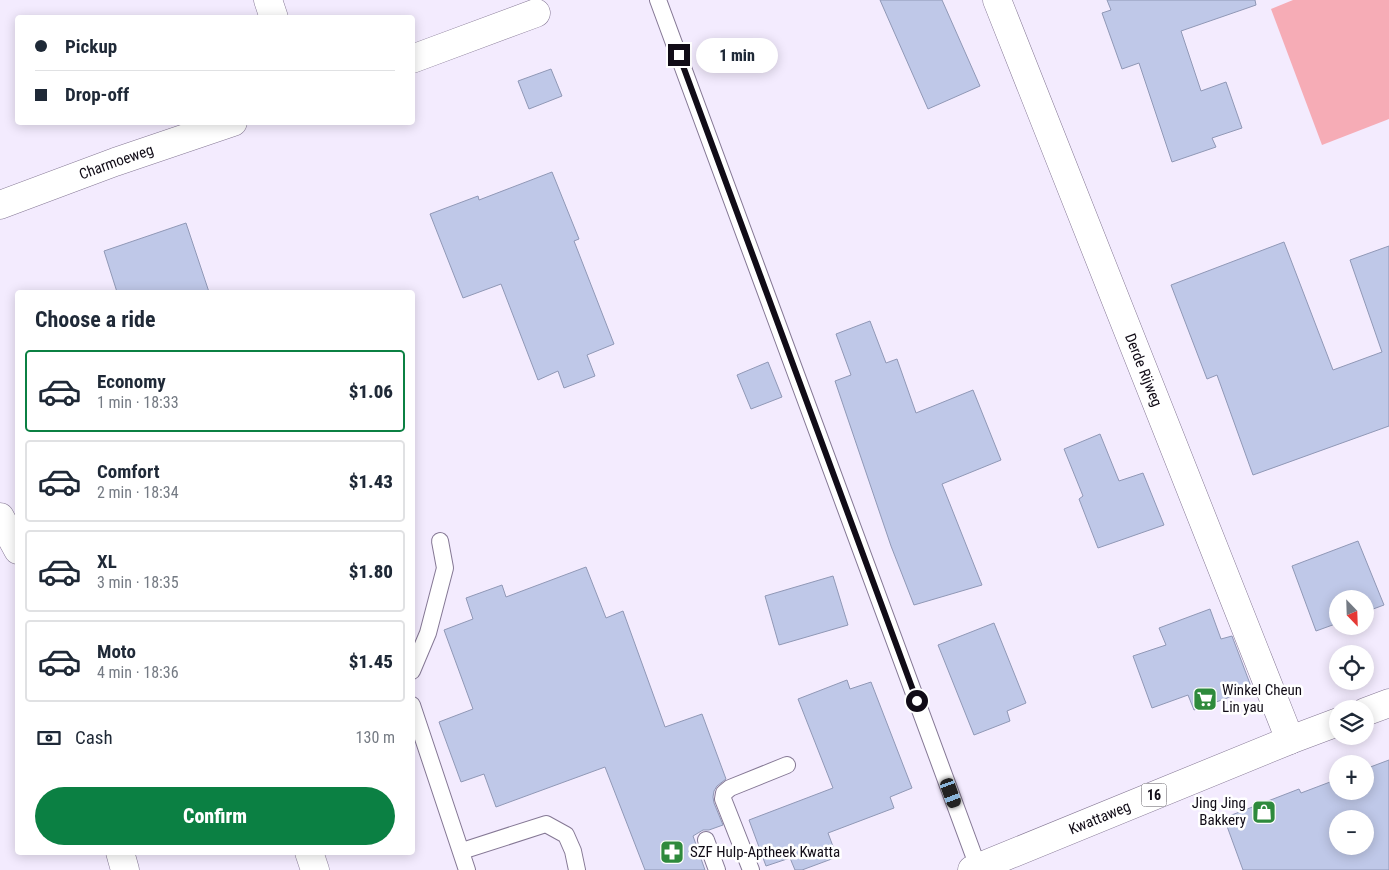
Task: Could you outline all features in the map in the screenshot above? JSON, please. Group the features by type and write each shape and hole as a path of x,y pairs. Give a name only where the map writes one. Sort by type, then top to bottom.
{"street":[{"path":"268,0 273,15"},
{"name":"Derde Rijweg","path":"997,0 1290,740"},
{"path":"415,58 536,13"},
{"name":"Charmoeweg","path":"0,205 115,162 224,125"},
{"path":"0,517 15,544"},
{"path":"1374,709 1389,703"},
{"name":"Kwattaweg","path":"975,868 1329,725"},
{"path":"121,855 125,870"},
{"path":"310,855 315,870"}],"lane":[{"path":"658,0 975,868"},
{"path":"415,664 428,633 445,568 440,541"},
{"path":"415,714 467,870"},
{"path":"751,870 723,799 724,793 730,788 787,765"},
{"path":"462,851 546,824 566,835 573,851 577,870"},
{"path":"706,840 717,870"}],"shaded area":[{"path":"1293,0 1389,0 1389,119 1322,145 1271,9"}],"building":[{"path":"880,0 942,0 980,86 928,109"},
{"path":"1107,0 1255,0 1256,5 1181,31 1201,91 1226,82 1242,128 1212,138 1216,147 1172,162 1139,63 1122,69 1102,13 1111,10"},
{"path":"551,69 562,96 529,109 518,81"},
{"path":"552,172 579,239 574,241 614,344 587,355 595,376 564,388 558,371 538,380 501,284 463,298 430,214 478,196 479,200"},
{"path":"186,223 208,290 116,290 104,251"},
{"path":"1284,242 1333,370 1382,352 1350,260 1389,246 1389,426 1253,475 1217,375 1207,379 1171,285"},
{"path":"870,321 886,363 897,359 916,413 973,390 1001,460 942,484 982,585 914,605 891,546 835,381 851,375 836,334"},
{"path":"768,362 782,397 751,409 737,375"},
{"path":"1100,434 1119,481 1143,473 1164,525 1098,548 1079,499 1083,496 1064,449"},
{"path":"1358,541 1384,605 1374,609 1374,590 1329,590 1329,626 1316,631 1292,566"},
{"path":"586,567 606,618 623,611 665,727 702,714 726,779 717,786 713,797 723,825 703,830 693,836 705,870 645,870 605,767 496,807 484,774 461,782 439,722 473,709 444,630 473,619 466,598 502,585 506,597"},
{"path":"833,576 848,625 779,645 765,596"},
{"path":"1210,609 1221,639 1232,636 1252,689 1194,710 1188,695 1152,708 1133,656 1166,645 1159,628"},
{"path":"994,623 1026,703 1007,711 1010,721 974,735 938,645"},
{"path":"847,680 850,689 871,682 912,788 890,797 894,808 828,833 837,857 802,870 795,870 790,858 766,866 749,820 833,788 798,699"},
{"path":"1389,760 1389,870 1243,870 1224,818 1299,789 1301,793 1329,782 1329,800 1374,800 1374,766"}],"place":[{"name":"Winkel Cheun Lin yau","path":"1205,699"},
{"name":"Jing Jing Bakkery","path":"1264,812"},
{"name":"SZF Hulp-Aptheek Kwatta","path":"672,852"}],"route":[{"path":"679,55 917,701"}]}
